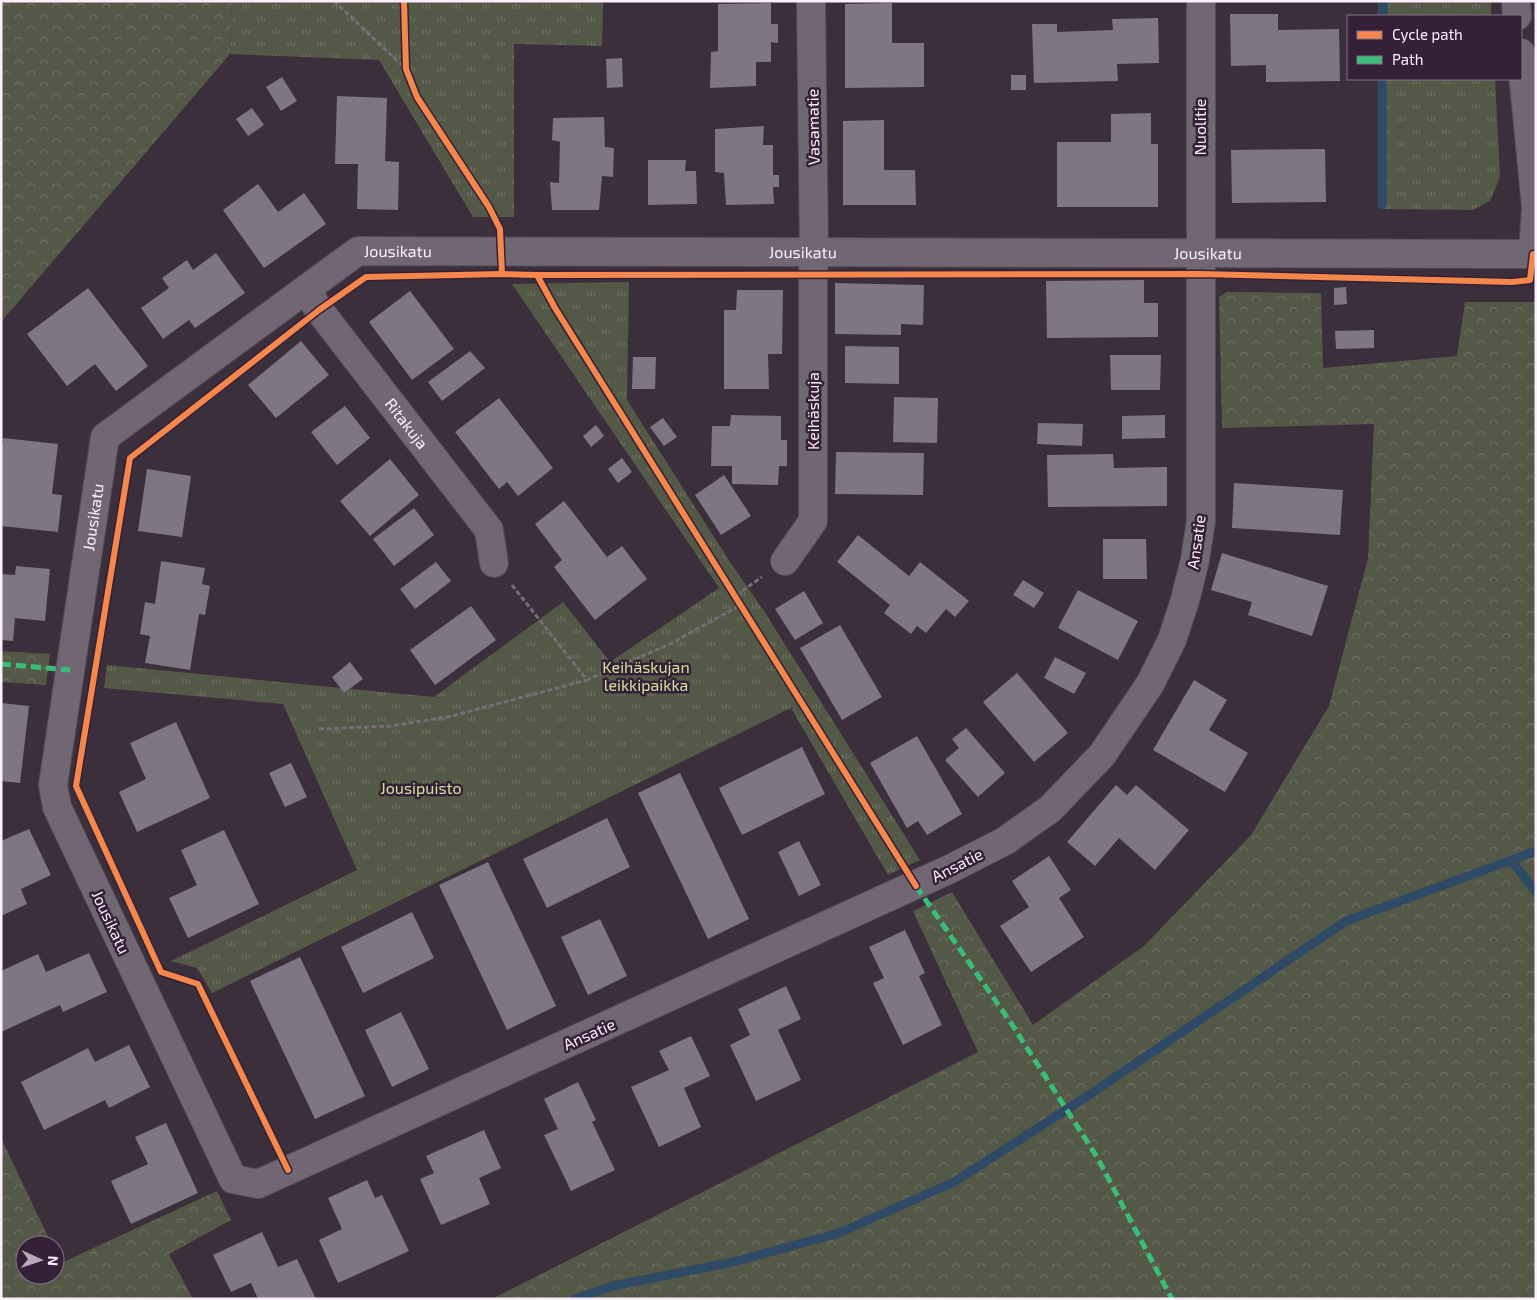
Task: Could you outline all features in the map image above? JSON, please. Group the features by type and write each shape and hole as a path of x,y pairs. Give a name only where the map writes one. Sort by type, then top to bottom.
{"street":[{"name":"Vasamatie","path":"811,1 814,252"},
{"name":"Nuolitie","path":"1200,253 1201,1"},
{"path":"1516,1 1517,15"},
{"path":"1522,62 1536,207 1534,254"},
{"name":"Jousikatu","path":"258,1184 233,1179 57,807 53,785 105,437 358,250 1534,254"},
{"name":"Keihäskuja","path":"785,562 814,521 814,252"},
{"name":"Ansatie","path":"258,1184 916,886 1005,841 1050,810 1102,755 1150,684 1172,640 1185,600 1195,560 1201,521 1200,253"},
{"name":"Ritakuja","path":"306,289 319,310 489,530 494,563"}],"path":[{"path":"334,1 406,69"},
{"path":"404,1 406,69 417,97 489,207 500,229 502,251"},
{"path":"494,563 587,680"},
{"path":"730,587 746,614"},
{"path":"319,729 391,726 452,716 587,680 670,644 741,605"}],"green space":[{"path":"1,1 232,1 230,54 1,322"},
{"path":"232,1 603,1 602,46 514,44 514,217 473,217 379,60 230,54"},
{"path":"1378,1 1491,1 1491,15 1378,15"},
{"path":"1378,80 1495,80 1500,177 1490,201 1473,210 1380,209"},
{"name":"Jousipuisto","path":"629,282 627,400 730,562 764,611 920,860 888,875 791,708 212,993 197,968 171,961 357,870 283,704 104,688 107,665 434,697 563,602 610,662 719,588 512,284"},
{"path":"1227,292 1321,293 1323,368 1457,356 1465,302 1536,302 1536,1299 492,1299 978,1052 913,911 952,892 1033,1025 1144,946 1251,835 1329,706 1368,558 1374,424 1222,428 1219,297"},
{"path":"1,651 50,654 46,685 1,682"},
{"path":"1,1138 47,1235 15,1235 15,1285 65,1285 65,1261 217,1191 231,1220 169,1254 193,1299 1,1299"}],"building":[{"path":"771,3 771,24 778,24 778,43 771,42 771,62 756,62 756,86 710,88 711,52 718,51 718,4"},
{"path":"892,3 892,43 924,43 924,87 845,88 845,4"},
{"path":"1230,14 1278,14 1278,30 1339,29 1340,81 1266,82 1266,65 1231,66"},
{"path":"1158,18 1159,63 1117,64 1118,81 1034,83 1032,24 1057,24 1057,32 1113,30 1112,19"},
{"path":"622,58 623,87 607,88 606,59"},
{"path":"1011,75 1026,75 1026,90 1011,90"},
{"path":"282,77 297,101 281,111 266,87"},
{"path":"337,96 387,98 385,161 399,162 398,210 357,209 358,164 335,164"},
{"path":"252,108 264,125 248,136 236,119"},
{"path":"1151,113 1151,144 1158,144 1158,207 1057,207 1057,142 1111,142 1111,114"},
{"path":"604,117 605,147 614,148 613,177 602,176 599,210 552,210 550,182 559,183 560,142 552,140 553,118"},
{"path":"884,120 884,170 915,170 916,205 843,205 843,121"},
{"path":"764,126 763,145 773,145 773,175 779,175 779,187 773,187 774,204 726,205 724,173 715,172 715,129"},
{"path":"1325,149 1326,202 1232,203 1231,150"},
{"path":"648,160 686,160 685,171 696,171 697,204 648,205"},
{"path":"258,184 278,212 304,193 326,224 264,268 223,210"},
{"path":"216,253 245,293 195,328 189,320 163,339 141,308 169,288 162,278 187,260 193,270"},
{"path":"1144,280 1144,303 1158,303 1158,337 1047,338 1046,281"},
{"path":"835,283 924,285 923,325 901,324 901,335 835,334"},
{"path":"1346,287 1347,304 1334,305 1334,288"},
{"path":"88,288 148,366 116,391 95,364 67,386 27,334"},
{"path":"737,290 783,290 782,354 768,354 769,389 724,389 724,310 736,310"},
{"path":"410,291 454,349 412,380 369,322"},
{"path":"1374,330 1374,348 1336,349 1335,331"},
{"path":"301,341 329,375 276,418 248,385"},
{"path":"845,346 899,347 899,384 845,383"},
{"path":"470,351 485,368 442,401 428,382"},
{"path":"1110,355 1161,355 1160,390 1111,390"},
{"path":"633,357 656,357 655,389 632,389"},
{"path":"894,397 938,398 937,443 893,442"},
{"path":"499,398 553,468 518,496 507,482 499,489 455,432"},
{"path":"345,406 370,438 337,465 311,432"},
{"path":"731,415 781,416 781,440 787,440 787,466 779,466 778,485 732,484 732,466 711,466 712,426 730,426"},
{"path":"1165,415 1165,438 1122,439 1122,416"},
{"path":"663,418 677,437 664,446 650,427"},
{"path":"1038,423 1083,424 1082,446 1037,444"},
{"path":"596,425 604,436 591,447 583,436"},
{"path":"3,438 58,444 52,494 62,495 58,532 1,526 1,454"},
{"path":"836,452 924,453 923,495 835,494"},
{"path":"1113,454 1114,468 1167,467 1167,506 1048,507 1047,455"},
{"path":"622,458 632,472 618,483 608,469"},
{"path":"390,459 419,495 370,536 340,501"},
{"path":"147,469 191,476 182,537 138,531"},
{"path":"724,475 751,516 721,535 695,495"},
{"path":"1234,483 1343,490 1340,535 1232,528"},
{"path":"564,501 607,557 622,546 647,579 595,620 554,567 562,560 535,524"},
{"path":"414,508 434,535 394,566 373,539"},
{"path":"858,535 909,576 920,562 969,601 955,617 946,609 926,633 917,626 911,634 884,613 890,605 837,562"},
{"path":"1103,539 1146,539 1147,579 1103,579"},
{"path":"1222,553 1328,586 1312,636 1248,615 1252,602 1211,590"},
{"path":"161,561 205,568 202,584 210,586 205,615 199,614 190,670 145,663 150,636 140,634 145,602 155,604"},
{"path":"436,562 451,581 415,609 400,589"},
{"path":"16,566 50,569 45,621 15,618 13,641 1,640 1,574 15,575"},
{"path":"1023,580 1044,593 1034,608 1013,595"},
{"path":"1078,590 1138,621 1118,660 1058,628"},
{"path":"804,591 823,623 795,640 775,609"},
{"path":"471,606 496,640 435,685 410,650"},
{"path":"840,625 882,697 842,720 800,648"},
{"path":"1055,657 1086,673 1074,694 1044,678"},
{"path":"350,662 363,679 344,693 332,677"},
{"path":"1017,673 1068,733 1034,762 983,702"},
{"path":"1194,680 1227,700 1209,730 1248,753 1225,792 1153,750"},
{"path":"1,703 29,706 20,783 1,781"},
{"path":"176,722 210,798 137,832 119,792 146,779 130,743"},
{"path":"966,728 1005,773 978,797 945,760 959,748 952,739"},
{"path":"917,736 962,814 927,835 918,821 907,828 870,763"},
{"path":"802,747 825,794 742,835 719,788"},
{"path":"291,763 307,797 285,807 269,773"},
{"path":"680,773 749,919 708,939 638,793"},
{"path":"1116,785 1127,795 1136,785 1189,830 1155,870 1119,838 1095,866 1067,842"},
{"path":"607,818 630,867 547,908 523,859"},
{"path":"29,829 51,875 21,889 27,904 1,916 1,841"},
{"path":"224,830 259,904 188,938 169,898 197,885 181,850"},
{"path":"799,841 821,885 799,896 778,852"},
{"path":"1049,856 1071,890 1059,898 1084,937 1031,972 1000,926 1029,907 1012,881"},
{"path":"488,862 556,1006 507,1030 439,885"},
{"path":"412,912 434,958 363,993 341,947"},
{"path":"600,919 627,976 588,995 561,937"},
{"path":"905,930 925,973 919,976 942,1025 903,1045 873,983 884,978 869,947"},
{"path":"89,953 107,992 63,1012 60,1005 1,1032 1,971 38,954 46,972"},
{"path":"300,957 365,1096 315,1119 250,981"},
{"path":"786,986 801,1019 778,1030 801,1080 756,1101 730,1045 750,1035 738,1009"},
{"path":"401,1012 429,1069 392,1087 365,1030"},
{"path":"691,1036 710,1076 684,1088 701,1127 659,1147 631,1087 669,1070 659,1051"},
{"path":"129,1045 150,1087 109,1108 105,1100 44,1130 21,1082 88,1048 95,1062"},
{"path":"578,1082 596,1120 592,1122 615,1170 571,1191 544,1135 558,1129 544,1099"},
{"path":"166,1123 198,1193 131,1224 111,1181 148,1164 135,1137"},
{"path":"484,1130 501,1168 479,1178 490,1204 441,1225 420,1179 434,1173 426,1156"},
{"path":"367,1180 375,1198 382,1195 409,1251 338,1283 319,1240 342,1229 328,1198"},
{"path":"262,1232 278,1267 297,1259 316,1299 258,1299 251,1283 231,1292 213,1255"}],"waterway":[{"path":"1383,1 1383,15"},
{"path":"1382,80 1382,205"},
{"path":"575,1299 613,1286 733,1262 839,1233 954,1182 1086,1097 1346,921 1536,851"},
{"path":"1511,860 1536,892"}],"marked path":[{"path":"1,664 70,670"},
{"path":"916,886 1011,1023 1097,1157 1172,1299"}],"cycle path":[{"path":"404,1 406,69 417,97 489,207 500,229 502,274"},
{"path":"288,1170 198,984 161,972 76,786 130,458 319,310 366,277 502,274 1201,274 1512,282 1530,280 1533,254"},
{"path":"537,275 555,308 916,886"}],"park label":[{"name":"Keihäskujan leikkipaikka","path":"646,676"}]}
